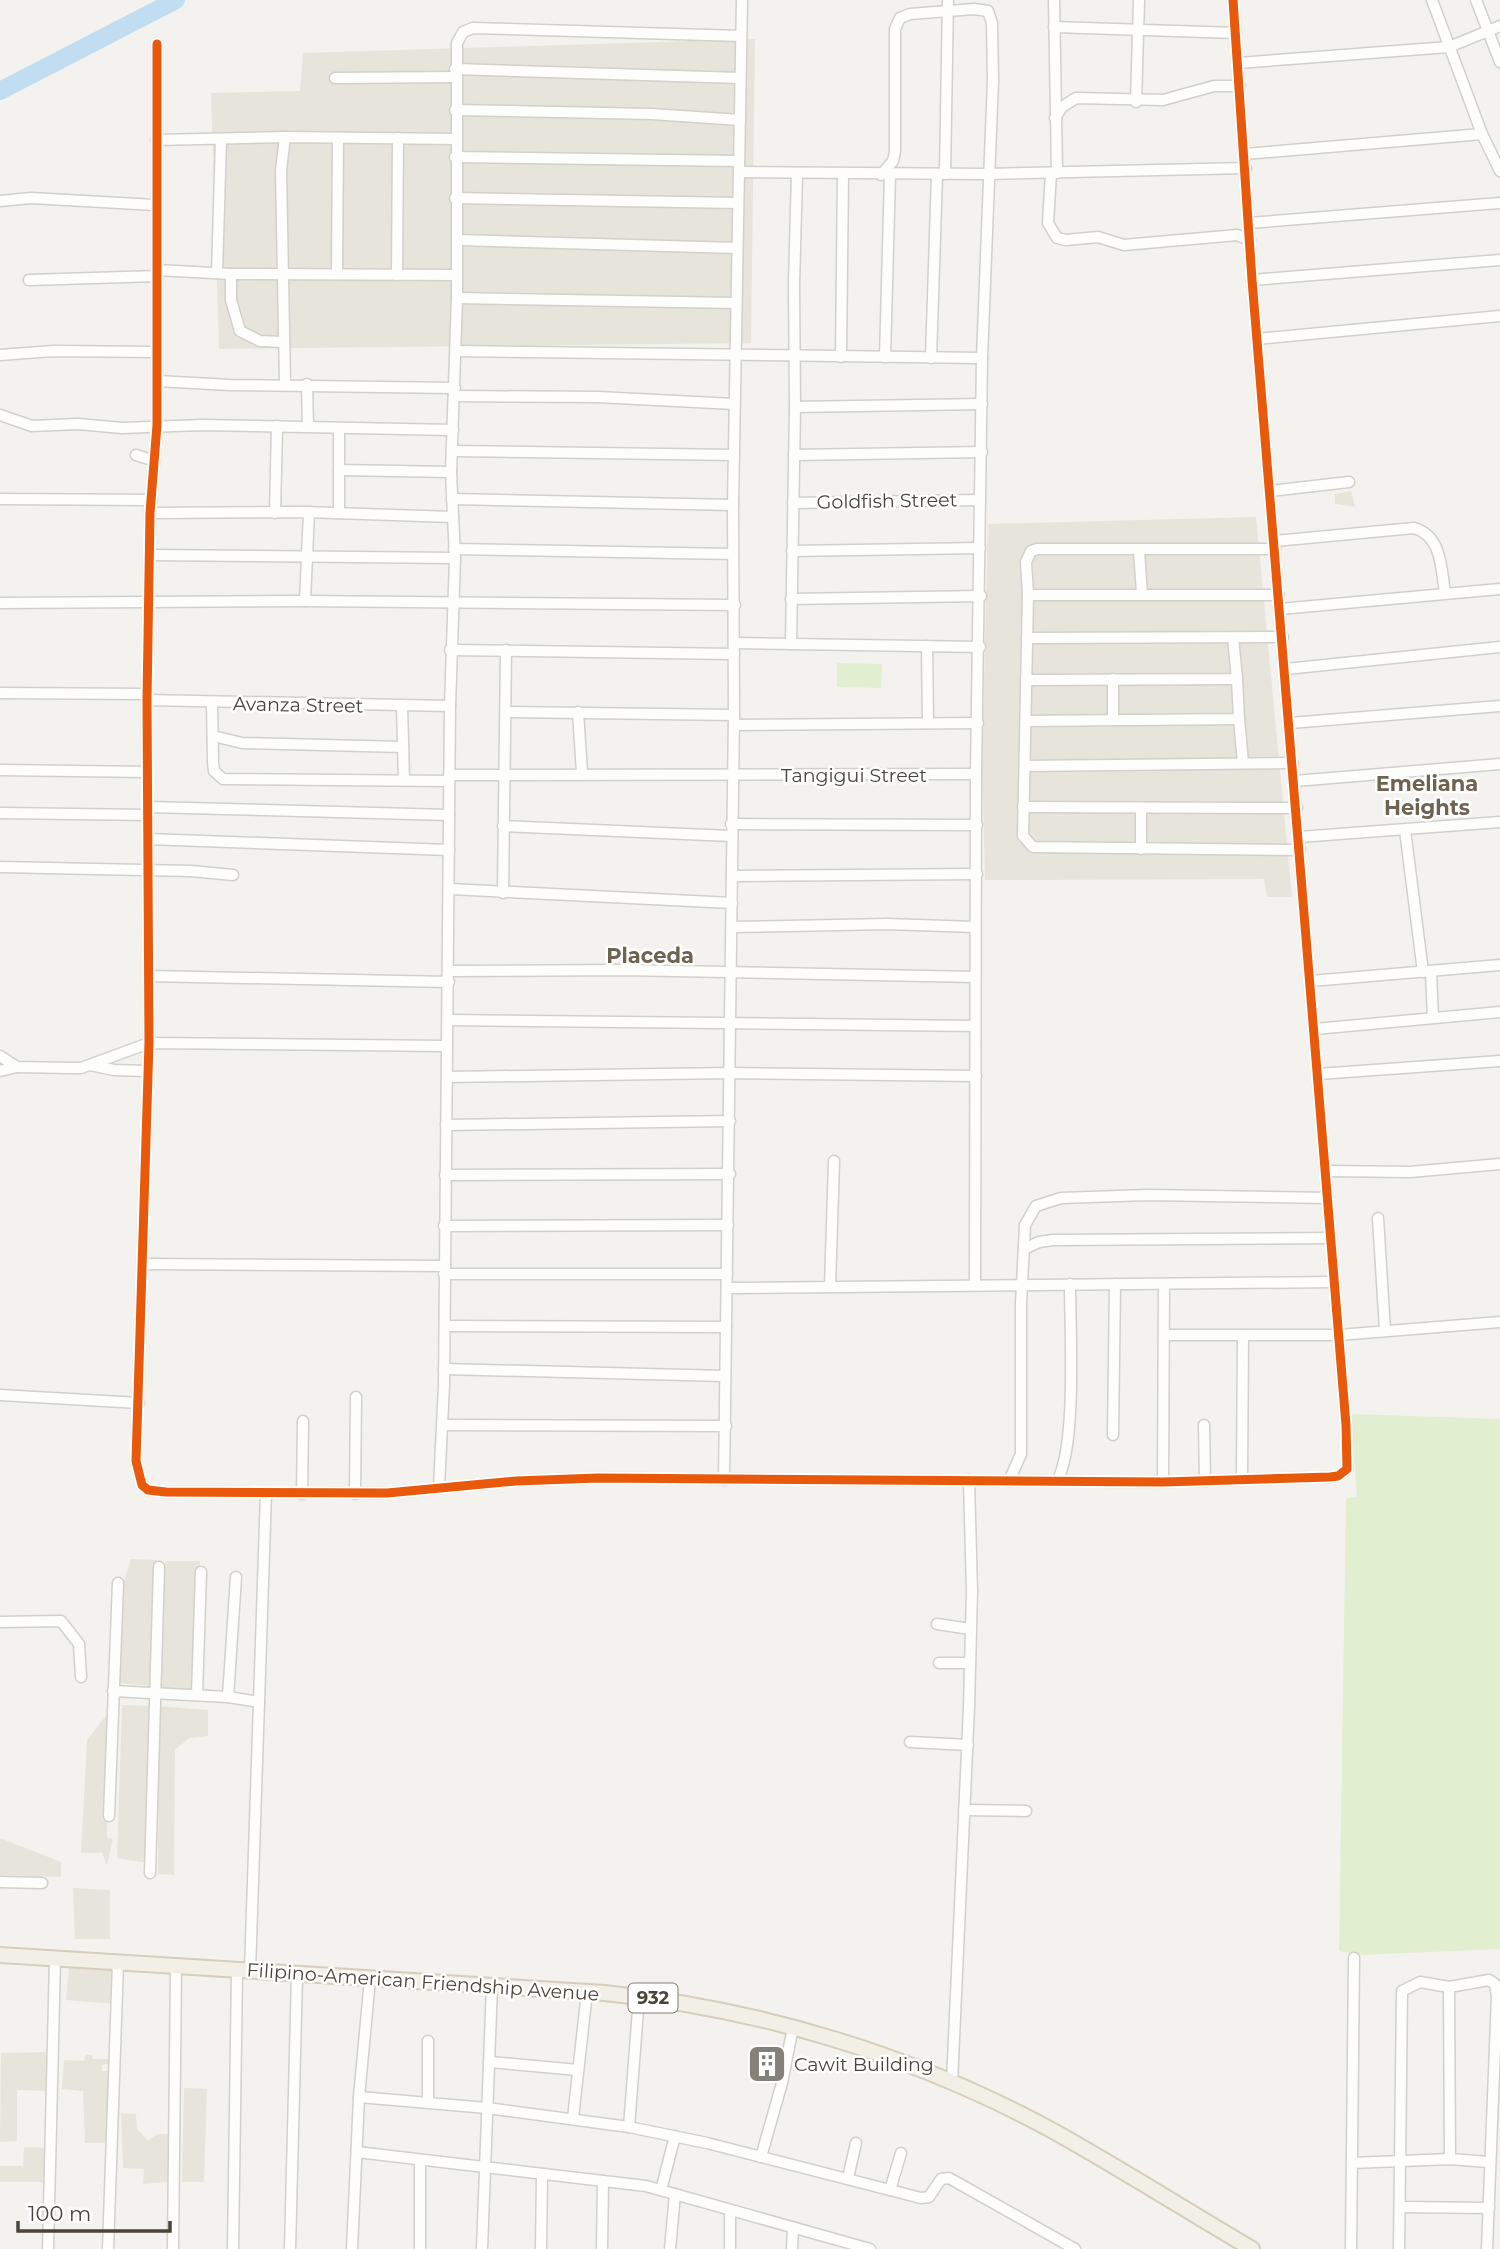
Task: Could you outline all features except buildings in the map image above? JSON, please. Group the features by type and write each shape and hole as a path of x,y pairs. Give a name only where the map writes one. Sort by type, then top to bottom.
{"main road":[{"name":"Filipino-American Friendship Avenue","path":"0,1955 587,1992 713,2008 793,2027 887,2057 952,2083 1054,2132 1252,2249"}],"street":[{"path":"724,1480 730,1174 734,404 742,0"},
{"path":"930,358 948,0"},
{"path":"1054,0 1054,173 1048,223 1058,237 1066,240 1098,237 1124,245 1237,235 1250,240"},
{"path":"1136,102 1139,0"},
{"path":"157,44 157,425 150,513 147,697 149,1043 146,1071 144,1264 136,1471 138,1479 148,1490 355,1494 559,1478 1163,1482 1330,1477 1338,1476 1347,1469 1339,1335 1252,280 1233,0"},
{"path":"1432,0 1482,134 1500,172"},
{"path":"1476,0 1500,62"},
{"path":"885,358 886,175 895,151 897,23 903,15 984,9 991,15 992,140 988,174 982,358 981,596 976,774 975,1285"},
{"path":"1238,63 1449,47 1500,26"},
{"path":"1054,27 1236,33"},
{"path":"439,1487 445,1326 450,650 455,554 452,451 457,298 455,73 459,36 473,28 741,36"},
{"path":"335,79 455,73 740,78"},
{"path":"1055,118 1062,107 1076,98 1136,102 1191,94 1214,86 1240,86"},
{"path":"455,110 652,114 740,120"},
{"path":"1245,154 1482,134"},
{"path":"156,139 285,136 456,139"},
{"path":"285,136 281,170 285,384"},
{"path":"337,274 338,138"},
{"path":"397,275 398,138"},
{"path":"217,273 221,139"},
{"path":"455,157 739,161"},
{"path":"739,172 886,175 1246,168"},
{"path":"791,644 797,174"},
{"path":"841,357 843,174"},
{"path":"0,201 32,198 155,205"},
{"path":"455,198 738,203"},
{"path":"1249,223 1500,203"},
{"path":"457,240 737,248"},
{"path":"1252,280 1500,260"},
{"path":"29,280 157,273 456,275"},
{"path":"231,274 231,300 240,331 260,341 283,342"},
{"path":"457,298 736,303"},
{"path":"1257,339 1500,316"},
{"path":"0,355 53,351 157,352"},
{"path":"456,351 982,358"},
{"path":"157,381 307,384 734,404"},
{"path":"307,384 308,426"},
{"path":"796,407 982,404"},
{"path":"0,415 32,426 308,426 339,429 453,430"},
{"path":"275,513 277,426"},
{"path":"339,429 339,513"},
{"path":"452,451 734,455"},
{"path":"794,456 982,452"},
{"path":"136,455 155,461"},
{"path":"339,470 452,472"},
{"path":"1270,491 1349,482"},
{"path":"0,499 152,500"},
{"path":"452,499 733,505"},
{"name":"Goldfish Street","path":"793,503 980,500"},
{"path":"305,601 309,512"},
{"path":"150,513 309,512 453,517"},
{"path":"1300,850 1033,847 1023,836 1028,595 1026,562 1031,551 1139,551 1275,545 1414,528 1427,532 1437,546 1445,593"},
{"path":"792,551 980,548"},
{"path":"1139,551 1142,594"},
{"path":"150,555 733,554"},
{"path":"1280,609 1500,589"},
{"path":"1028,595 1279,595"},
{"path":"791,598 981,596"},
{"path":"0,603 305,601 735,605"},
{"path":"1027,638 1283,637"},
{"path":"1233,638 1243,763"},
{"path":"734,643 980,647"},
{"path":"927,646 928,723"},
{"path":"1286,669 1500,647"},
{"path":"450,650 734,654"},
{"path":"503,893 508,712 506,650"},
{"path":"1026,680 1237,678"},
{"path":"1113,679 1113,720"},
{"name":"Avanza Street","path":"0,693 147,697 212,704 450,706"},
{"name":"Tangigui Street","path":"212,704 215,771 223,779 404,779 582,773 732,776 976,774"},
{"path":"402,706 404,779"},
{"path":"1290,723 1500,706"},
{"path":"508,712 578,712 734,720 978,723"},
{"path":"578,712 582,773"},
{"path":"1026,721 1239,719"},
{"path":"213,736 242,743 403,747"},
{"path":"1025,766 1293,763"},
{"path":"1295,781 1500,764"},
{"path":"0,770 148,772"},
{"path":"1023,807 1297,808"},
{"path":"1141,808 1141,849"},
{"path":"0,813 148,811 449,815"},
{"path":"1299,837 1500,822"},
{"path":"731,824 977,825"},
{"path":"503,825 731,836"},
{"path":"1405,830 1433,1018"},
{"path":"148,839 449,850"},
{"path":"0,867 150,870 233,875"},
{"path":"732,876 977,874"},
{"path":"450,889 732,903"},
{"path":"732,927 887,924 975,927"},
{"path":"1311,981 1500,965"},
{"path":"149,976 449,977 731,972 975,977"},
{"path":"1315,1029 1500,1012"},
{"path":"447,1020 975,1026"},
{"path":"0,1071 17,1067 69,1068 90,1065 149,1043 446,1046"},
{"path":"0,1056 17,1067"},
{"path":"1318,1074 1500,1061"},
{"path":"90,1065 114,1070 146,1071"},
{"path":"448,1077 729,1073 976,1076"},
{"path":"446,1125 730,1121"},
{"path":"830,1287 834,1161"},
{"path":"1326,1171 1410,1172 1500,1164"},
{"path":"445,1175 730,1174"},
{"path":"1009,1481 1021,1454 1025,1225 1036,1206 1048,1200 1148,1195 1328,1198"},
{"path":"1378,1218 1385,1330"},
{"path":"444,1226 728,1225"},
{"path":"1024,1249 1039,1242 1053,1240 1331,1238"},
{"path":"144,1264 727,1274"},
{"path":"727,1288 1335,1282"},
{"path":"1058,1481 1066,1462 1070,1284"},
{"path":"1112,1435 1115,1284"},
{"path":"1163,1482 1164,1284"},
{"path":"1164,1335 1339,1335 1500,1322"},
{"path":"445,1326 726,1327"},
{"path":"1242,1478 1243,1335"},
{"path":"444,1369 725,1376"},
{"path":"0,1395 139,1404"},
{"path":"355,1494 356,1396"},
{"path":"302,1494 303,1421"},
{"path":"1204,1424 1205,1481"},
{"path":"443,1425 726,1426"},
{"path":"952,2083 968,1745 971,1629 970,1480"},
{"path":"233,2249 244,1971 259,1702 266,1493"},
{"path":"150,1873 153,1693 159,1567"},
{"path":"197,1695 201,1572"},
{"path":"228,1697 236,1577"},
{"path":"109,1816 118,1583"},
{"path":"0,1622 61,1621 79,1644 82,1676"},
{"path":"937,1624 971,1629"},
{"path":"939,1663 970,1663"},
{"path":"113,1691 228,1697 259,1702"},
{"path":"910,1742 968,1745"},
{"path":"964,1810 1026,1811"},
{"path":"0,1882 42,1883"},
{"path":"1351,2249 1354,1958"},
{"path":"48,2249 55,1959"},
{"path":"108,2249 118,1963"},
{"path":"173,2249 176,1967"},
{"path":"290,2249 298,1975"},
{"path":"352,2249 359,2097 370,1979"},
{"path":"1399,2249 1402,1991 1420,1982 1448,1987 1489,1980 1496,1986 1487,2249"},
{"path":"482,2249 492,1985"},
{"path":"1448,1987 1450,2158"},
{"path":"573,2118 587,1992"},
{"path":"629,2127 639,1997"},
{"path":"761,2157 782,2082 793,2027"},
{"path":"428,2041 428,2102"},
{"path":"489,2062 578,2070"},
{"path":"359,2097 487,2108 629,2127 926,2198 941,2179 950,2178 1075,2249"},
{"path":"662,2190 675,2136"},
{"path":"848,2178 856,2143"},
{"path":"356,2152 662,2190 870,2249"},
{"path":"890,2190 901,2153"},
{"path":"1352,2163 1450,2158 1488,2162"},
{"path":"420,2162 420,2249"},
{"path":"541,2249 542,2175"},
{"path":"602,2249 603,2181"},
{"path":"670,2249 675,2194"},
{"path":"1400,2207 1489,2208"},
{"path":"730,2211 730,2249"},
{"path":"792,2249 793,2228"}],"shaded area":[{"path":"755,39 751,343 219,349 211,93 300,91 303,53"},
{"path":"1351,491 1355,507 1335,504 1335,494"},
{"path":"1256,517 1292,897 1267,897 1264,879 985,880 982,760 988,524"},
{"path":"131,1559 157,1560 152,1686 118,1683 121,1590"},
{"path":"165,1561 200,1561 196,1690 160,1688"},
{"path":"122,1705 153,1706 148,1863 117,1858"},
{"path":"159,1706 208,1710 208,1736 189,1738 175,1750 174,1875 158,1874"},
{"path":"112,1708 107,1837 113,1839 107,1865 102,1853 81,1853 87,1740"},
{"path":"0,1838 61,1862 61,1877 0,1875"},
{"path":"73,1888 110,1890 110,1939 75,1939"},
{"path":"69,1967 114,1970 114,2004 66,2000"},
{"path":"54,2052 53,2091 17,2090 17,2141 0,2142 1,2053"},
{"path":"86,2055 92,2055 93,2059 110,2059 108,2064 102,2065 102,2071 108,2071 109,2143 85,2143 83,2091 62,2089 64,2060 84,2061"},
{"path":"184,2088 207,2089 204,2182 182,2182"},
{"path":"121,2113 136,2114 137,2129 148,2141 157,2134 170,2134 168,2182 143,2184 144,2169 123,2168"},
{"path":"24,2147 45,2148 45,2182 0,2182 0,2166 23,2166"}],"green space":[{"path":"837,663 882,664 881,688 837,687"},
{"path":"1351,1414 1500,1419 1500,1949 1359,1955 1339,1951 1346,1498 1357,1497"}],"waterway":[{"path":"0,91 176,0"}],"cycle path":[{"path":"157,44 157,425 150,513 147,700 149,1043 136,1461 142,1485 148,1490 166,1492 387,1493 516,1481 598,1478 1163,1482 1330,1477 1338,1476 1347,1469 1346,1425 1252,280 1233,0"}],"place":[{"name":"Cawit Building","path":"767,2064"}],"district":[{"name":"Emeliana Heights","path":"1427,795"},
{"name":"Placeda","path":"650,955"}]}
